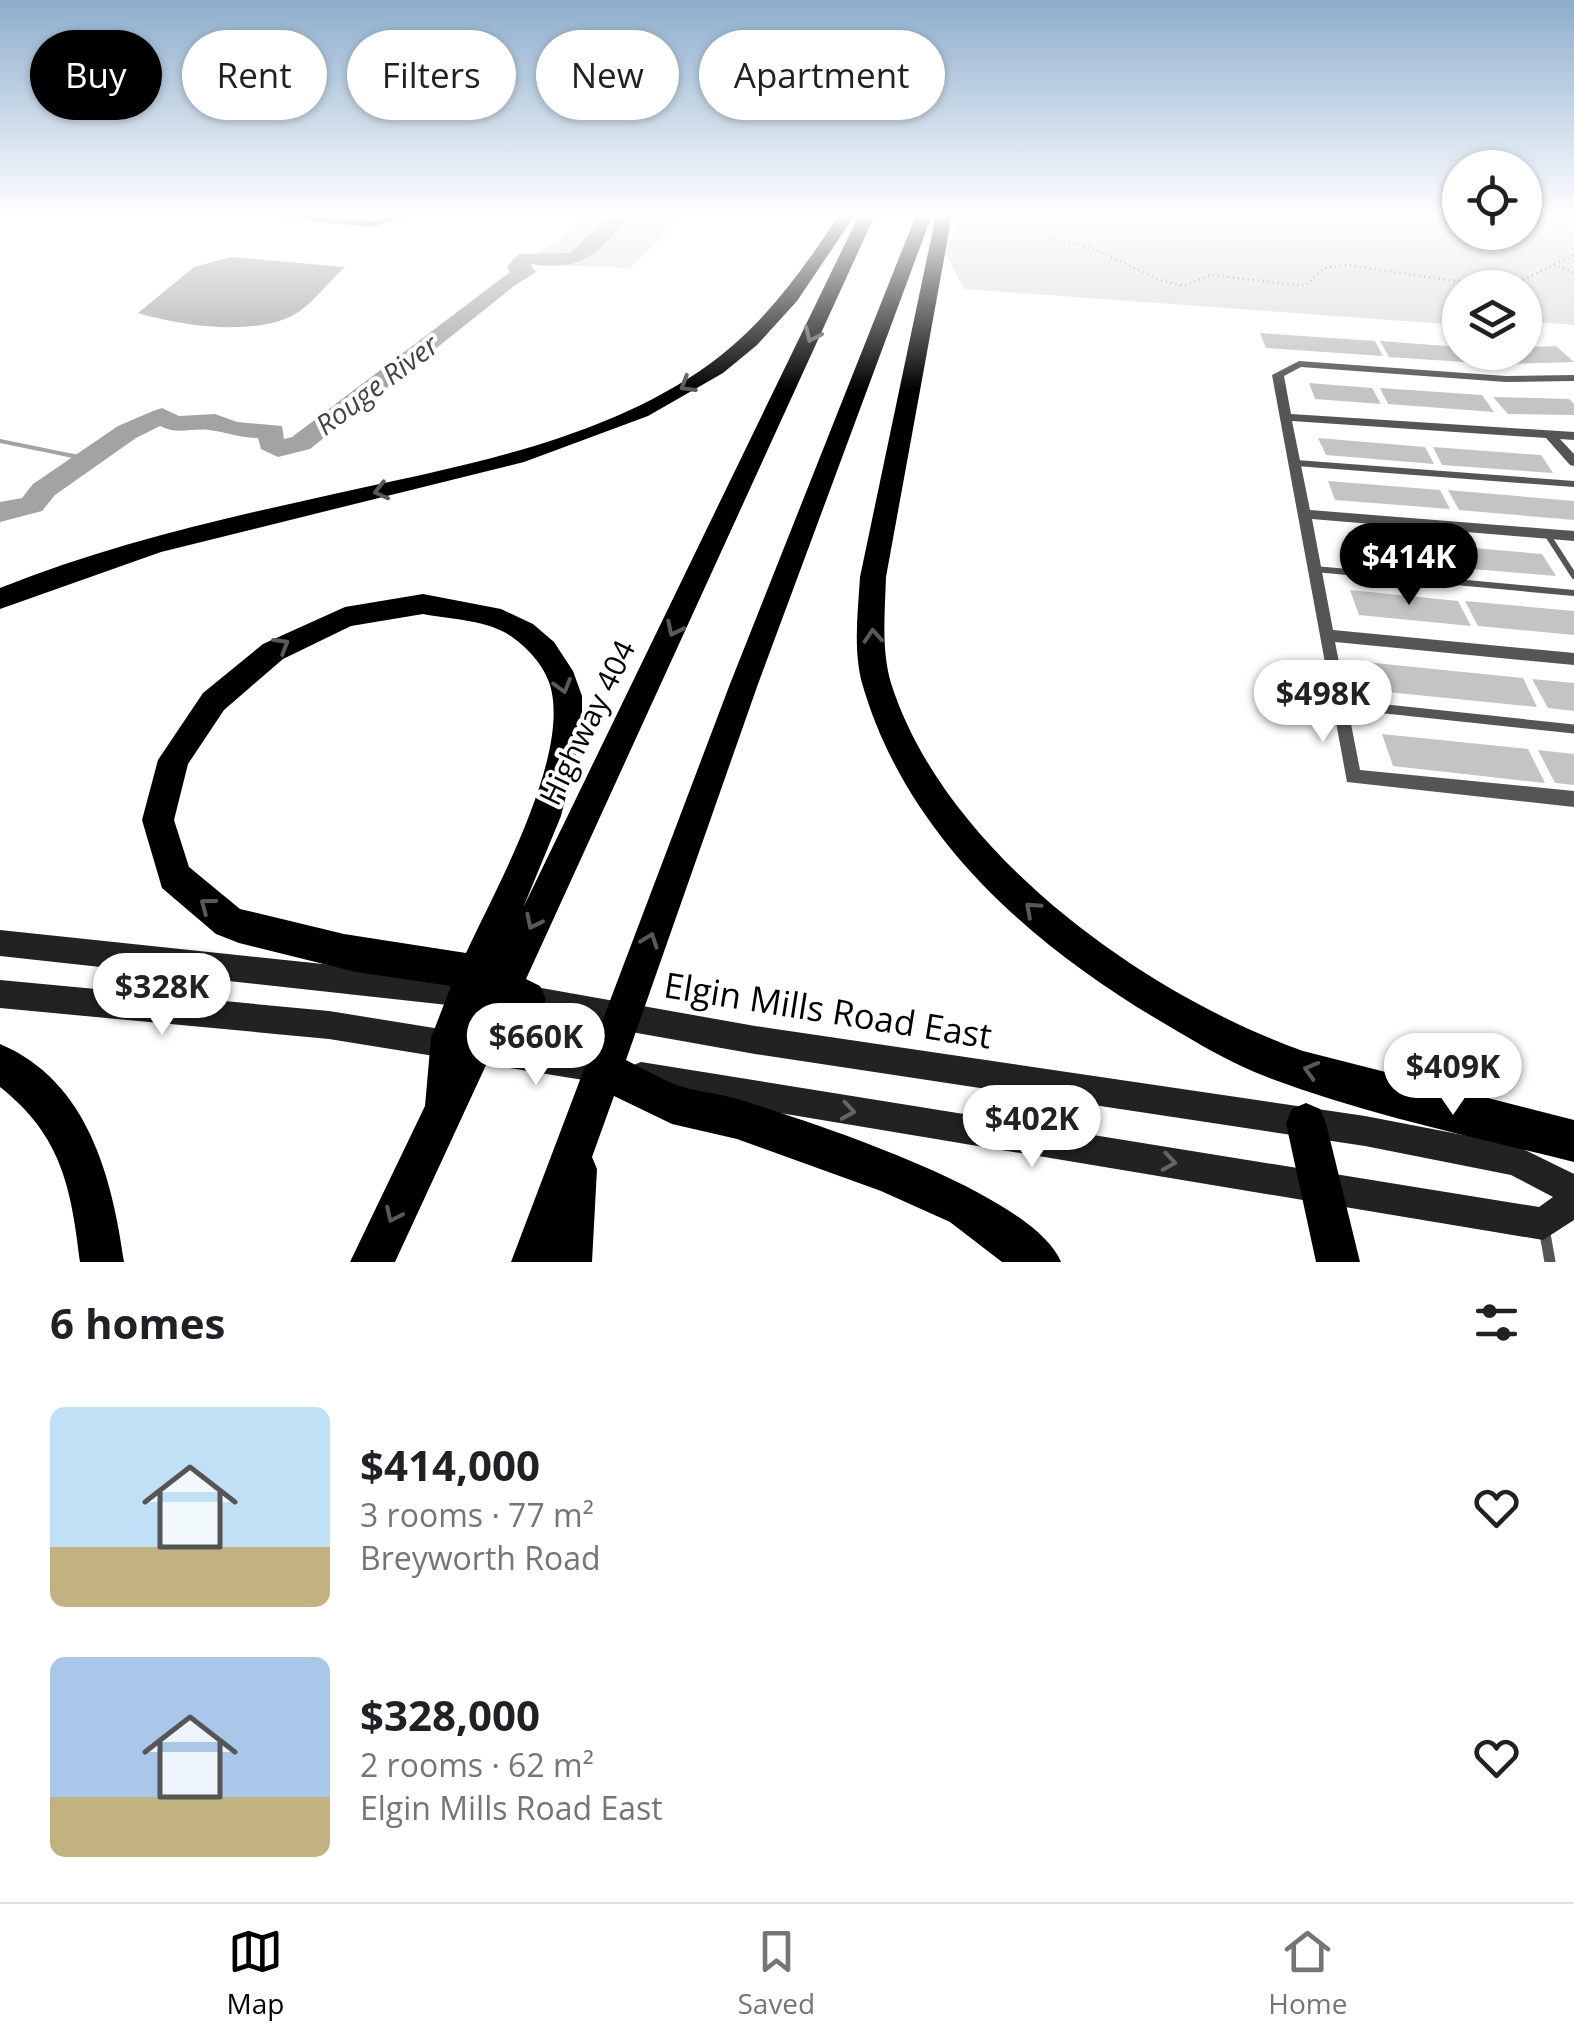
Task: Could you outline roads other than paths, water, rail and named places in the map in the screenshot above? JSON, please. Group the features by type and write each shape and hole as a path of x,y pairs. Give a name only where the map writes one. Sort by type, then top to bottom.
{"highway":[{"path":"0,599 61,574 132,552 494,464 605,427 682,389 749,343 807,274"},
{"name":"Highway 404","path":"372,1262 840,274"},
{"path":"533,1262 744,684 901,274"},
{"path":"932,274 873,577 872,620 876,680 906,755 956,834 1032,912 1134,987 1264,1056 1574,1141"},
{"path":"446,1104 451,1033 543,818 566,744 568,698 554,664 519,626 477,609 435,603 375,608 320,624 231,680 181,741 160,804 160,836 169,865 186,890 229,922 358,968 457,969 528,999"},
{"path":"0,1064 17,1074 58,1116 88,1176 102,1262"},
{"path":"603,1069 672,1104 744,1107 965,1208 1039,1262"},
{"path":"1306,1123 1338,1262"},
{"path":"570,1262 578,1138"}],"main road":[{"path":"0,943 358,968"},
{"path":"0,994 329,1025 603,1069"},
{"name":"Elgin Mills Road East","path":"528,999 755,1040 1306,1123 1515,1160 1574,1191"},
{"path":"744,1107 1543,1224 1574,1201"}],"street":[{"path":"1574,378 1506,379 1299,364 1278,375 1353,776 1574,799"},
{"path":"1287,417 1574,436"},
{"path":"1552,436 1574,462"},
{"path":"1304,514 1574,536"},
{"path":"1326,636 1574,659"}],"lane":[{"path":"1296,463 1574,484"},
{"path":"1547,534 1574,576"},
{"path":"1315,569 1574,593"},
{"path":"1339,704 1574,729"},
{"path":"1543,1224 1550,1262"}],"waterway":[{"name":"Rouge River","path":"0,512 32,505 43,490 127,432 162,416 174,424 215,422 233,430 267,430 273,432 270,443 278,449 301,443 522,274"},
{"path":"0,441 88,459"}]}
